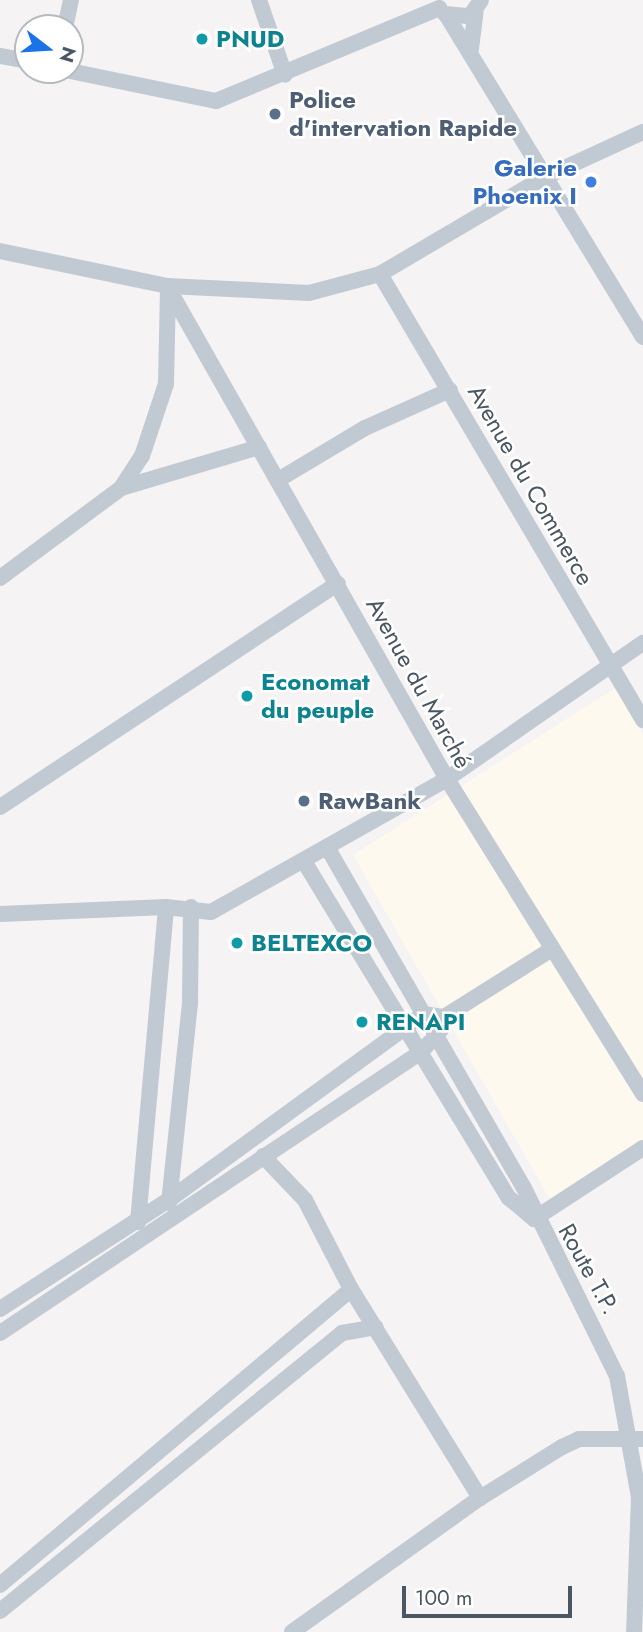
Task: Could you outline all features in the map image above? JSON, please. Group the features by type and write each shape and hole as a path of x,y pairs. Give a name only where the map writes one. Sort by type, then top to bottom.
{"street":[{"path":"259,0 285,75"},
{"path":"84,74 202,101 236,96 441,8 463,19 478,5"},
{"path":"471,49 478,5"},
{"path":"441,8 471,49 643,337"},
{"path":"0,253 167,286 280,295 380,274 545,177 643,132"},
{"name":"Avenue du Commerce","path":"380,274 643,720"},
{"path":"121,488 156,423 166,384 167,286"},
{"name":"Avenue du Marché","path":"167,286 447,779 643,1094"},
{"path":"278,480 365,428 450,390"},
{"path":"0,578 121,488 259,447"},
{"path":"0,807 338,583"},
{"path":"0,914 166,907 191,907 211,912 305,863 327,847 447,779 609,663 643,643"},
{"name":"Route T.P.","path":"327,847 523,1186 534,1219 604,1345 639,1443 634,1632"},
{"name":"Route T.P.","path":"305,863 509,1198 534,1219"},
{"path":"135,1242 166,907"},
{"path":"166,1222 190,1003 191,907"},
{"path":"0,1309 138,1216 170,1199 404,1027 424,1014 444,1017 552,949"},
{"path":"0,1333 421,1052 439,1038 444,1017"},
{"path":"534,1219 643,1148"},
{"path":"263,1156 305,1200 351,1289 480,1497"},
{"path":"0,1585 351,1289"},
{"path":"0,1611 342,1333 375,1328"},
{"path":"247,1377 259,1401"},
{"path":"292,1632 480,1497 579,1439 639,1443"}],"shaded area":[{"path":"615,688 643,734 643,1141 551,1201 353,855"}],"place":[{"name":"PNUD","path":"202,39"},
{"name":"Police d'intervation Rapide","path":"275,114"},
{"name":"Galerie Phoenix I","path":"591,182"},
{"name":"Economat du peuple","path":"247,696"},
{"name":"RawBank","path":"304,801"},
{"name":"BELTEXCO","path":"237,943"},
{"name":"RENAPI","path":"362,1022"}]}
